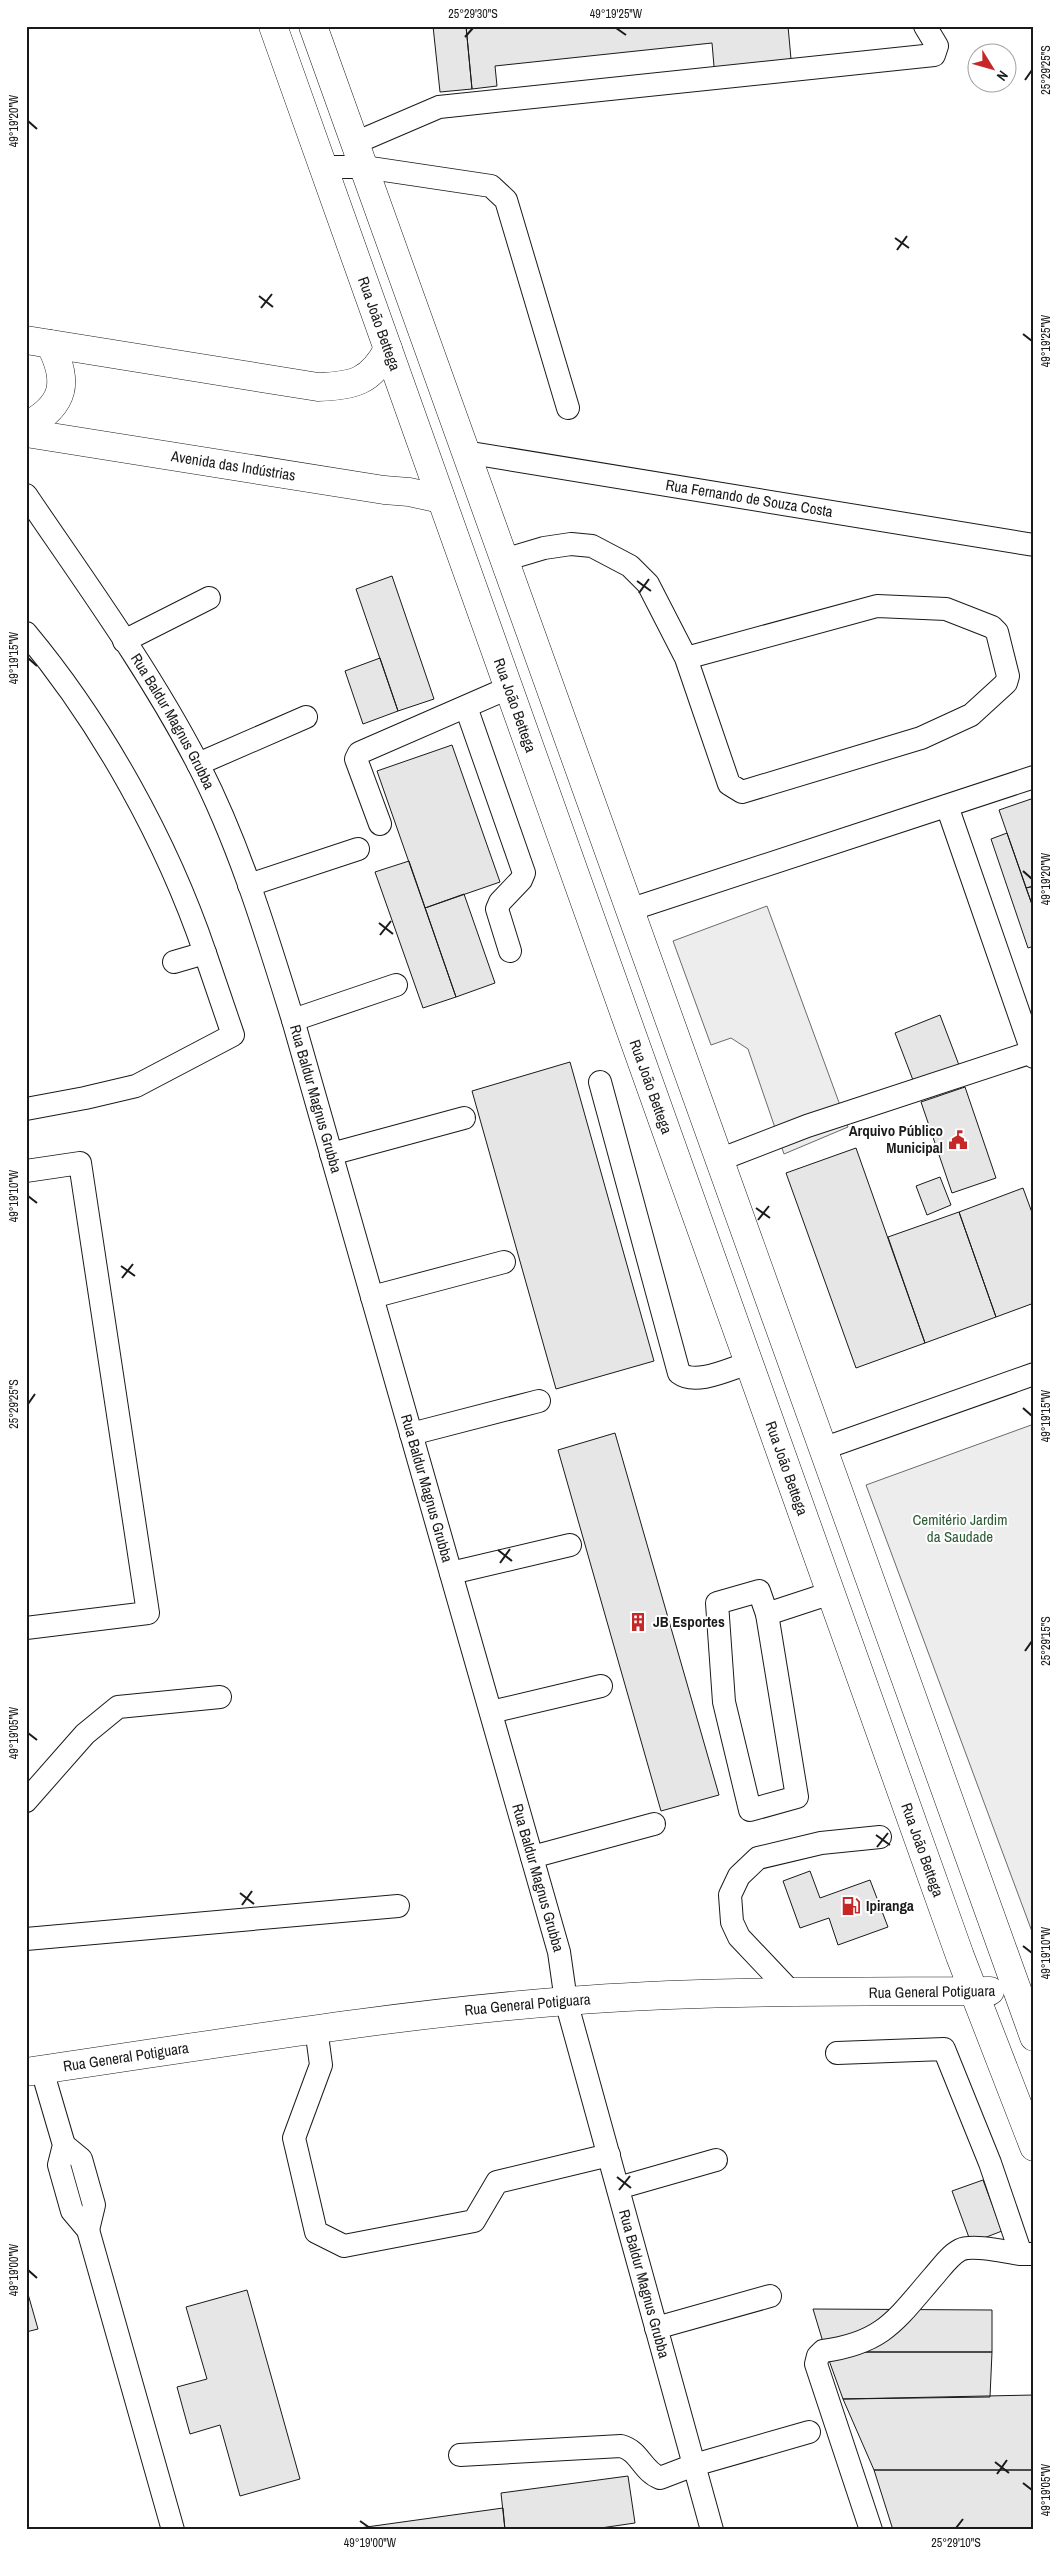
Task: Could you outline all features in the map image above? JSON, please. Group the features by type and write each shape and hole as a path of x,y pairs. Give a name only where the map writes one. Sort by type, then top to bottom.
{"main road":[{"name":"Rua João Bettega","path":"273,26 973,1991 1034,2146"},
{"path":"314,26 822,1449 1024,1991 1034,2037"},
{"path":"321,162 359,155"},
{"path":"38,342 318,387 351,384 363,379 376,368 388,348"},
{"path":"26,426 40,418 52,406 60,391 62,377 58,360 38,342"},
{"name":"Avenida das Indústrias","path":"26,433 384,490 409,492 441,499"},
{"path":"467,572 504,560"},
{"path":"701,1226 737,1212"},
{"path":"716,1268 753,1255"},
{"name":"Rua General Potiguara","path":"34,2071 316,2028 566,2001 641,1996 1024,1991"}],"street":[{"path":"359,155 439,106 934,55 937,46 925,26"},
{"path":"359,155 491,186 506,200 568,408"},
{"name":"Rua Fernando de Souza Costa","path":"465,452 1034,545"},
{"name":"Rua Baldur Magnus Grubba","path":"26,495 152,684 198,764 249,885 293,1020 560,1952 566,2001 712,2530"},
{"path":"504,560 544,548 572,544 592,546 611,554 630,566 648,584 686,658 729,784 742,792 929,734 971,715 1006,683 1008,676 997,632 992,627 946,609 877,606 686,658"},
{"path":"124,641 209,598"},
{"path":"26,634 52,664 113,755 171,868 191,912 234,1035 136,1086 84,1098 26,1108"},
{"path":"380,824 356,756 359,753 508,688"},
{"path":"466,706 524,873 522,880 500,902 497,909 510,951"},
{"path":"198,764 306,717"},
{"path":"629,910 1034,777"},
{"path":"719,1160 807,1126 1033,1054 947,806"},
{"path":"249,885 358,849"},
{"path":"174,962 205,953"},
{"path":"293,1020 396,985"},
{"path":"600,1082 680,1373 687,1379 696,1378 749,1363"},
{"path":"331,1154 464,1118"},
{"path":"26,1171 80,1163 148,1613 26,1628"},
{"path":"372,1297 504,1262"},
{"path":"822,1449 1034,1374"},
{"path":"412,1434 539,1400"},
{"path":"451,1573 570,1545"},
{"path":"760,1591 767,1614 797,1796 750,1810 724,1702 717,1603 760,1591"},
{"path":"767,1614 831,1593"},
{"path":"491,1712 601,1686"},
{"path":"26,1801 85,1734 118,1707 220,1697"},
{"path":"532,1857 654,1824"},
{"path":"792,1994 739,1937 732,1922 730,1895 738,1876 758,1858 820,1843 880,1837"},
{"path":"26,1939 398,1906"},
{"path":"316,2028 320,2065 294,2138 316,2232 344,2246 474,2221 497,2182 608,2155"},
{"path":"837,2053 944,2049 1027,2254 973,2248 961,2250 947,2261 897,2320 871,2339 850,2347 823,2351 818,2356 816,2364 871,2530"},
{"path":"34,2071 64,2145 81,2159 94,2205 88,2230 173,2530"},
{"path":"618,2188 716,2160"},
{"path":"656,2328 770,2296"},
{"path":"460,2455 621,2446 629,2448 637,2454 644,2468 660,2478 809,2432"}],"shaded area":[{"path":"767,906 848,1127 784,1154 748,1049 731,1038 711,1045 673,941"},
{"name":"Cemitério Jardim da Saudade","path":"1034,1424 1034,1937 866,1485"}],"building":[{"path":"433,26 466,26 472,89 440,92"},
{"path":"466,26 788,26 792,70 715,78 712,43 495,66 497,86 472,89"},
{"path":"392,576 434,699 398,711 356,589"},
{"path":"380,658 398,711 363,724 345,671"},
{"path":"452,745 500,882 425,908 377,771"},
{"path":"1034,798 1034,886 1026,888 999,810"},
{"path":"1007,833 1034,910 1034,946 1028,948 991,839"},
{"path":"409,861 456,997 423,1008 375,872"},
{"path":"1034,886 1034,910 1026,888"},
{"path":"464,894 495,983 456,997 425,908"},
{"path":"940,1015 962,1073 916,1088 895,1033"},
{"path":"570,1062 654,1361 556,1389 472,1091"},
{"name":"Arquivo Público Municipal","path":"965,1087 996,1178 952,1193 921,1102"},
{"path":"856,1148 925,1343 856,1368 786,1173"},
{"path":"940,1177 951,1205 927,1215 916,1186"},
{"path":"1023,1188 1034,1218 1034,1303 996,1317 959,1212"},
{"path":"959,1212 996,1317 925,1343 888,1237"},
{"name":"JB Esportes","path":"615,1433 719,1795 661,1811 558,1450"},
{"path":"810,1871 820,1898 870,1880 888,1927 838,1945 829,1918 800,1928 783,1881"},
{"path":"983,2180 1002,2231 971,2243 952,2191"},
{"path":"26,2287 38,2329 26,2332"},
{"path":"247,2290 300,2479 240,2496 220,2425 190,2434 177,2387 207,2379 186,2307"},
{"path":"813,2309 992,2310 992,2352 826,2352"},
{"path":"826,2352 992,2352 990,2397 843,2399"},
{"path":"1034,2395 1034,2470 874,2470 843,2399"},
{"path":"874,2470 1034,2470 1034,2530 893,2530"},
{"path":"628,2476 635,2523 587,2530 505,2530 501,2493"},
{"path":"503,2508 505,2530 345,2530"}],"place":[{"name":"Arquivo Público Municipal","path":"958,1140"},
{"name":"JB Esportes","path":"638,1622"},
{"name":"Ipiranga","path":"851,1906"}]}
